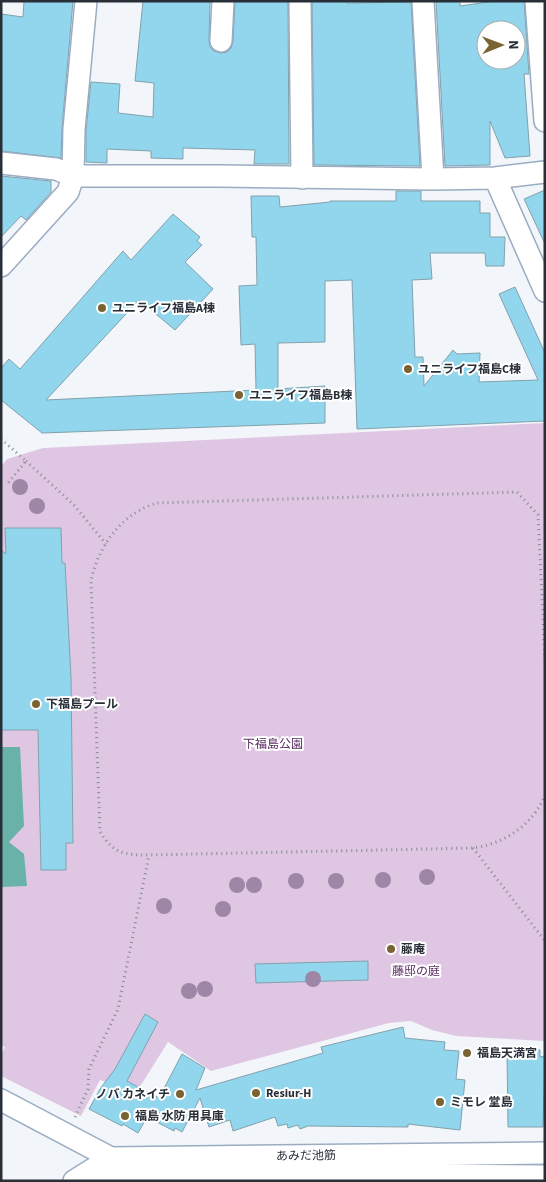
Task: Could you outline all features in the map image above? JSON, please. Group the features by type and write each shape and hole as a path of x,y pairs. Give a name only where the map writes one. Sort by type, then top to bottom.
{"street":[{"path":"1,266 68,192 73,176 74,129 86,1"},
{"path":"221,42 223,1"},
{"path":"300,1 302,178"},
{"path":"423,1 433,179"},
{"path":"536,1 545,120"},
{"path":"1,163 56,169 73,176 433,179 495,178 545,172"},
{"path":"495,178 545,291"},
{"path":"1,1100 111,1158 118,1165 142,1177"},
{"name":"あみだ池筋","path":"111,1158 545,1153"},
{"path":"74,1181 111,1158"},
{"name":"あみだ池筋","path":"82,1181 116,1172 142,1177 523,1179 545,1176"}],"path":[{"path":"1,439 73,504 106,544"},
{"path":"8,483 26,461"},
{"path":"545,660 538,515 517,492 157,504 144,507 134,513 114,532 94,568 91,581 100,832 110,846 121,853 149,856 473,848 486,846 505,838 525,825 539,807 545,795"},
{"path":"473,848 545,941"},
{"path":"74,1119 88,1089 89,1069 118,1009 149,856"}],"green space":[{"name":"下福島公園","path":"545,423 545,1041 456,1036 432,1030 411,1021 389,1023 211,1071 168,1042 136,1093 100,1080 81,1116 1,1076 1,1055 5,1047 1,1045 1,467 7,459 43,448"}],"shaded area":[{"path":"1,747 20,747 24,826 9,842 24,854 27,886 1,887"}],"building":[{"path":"24,1 73,1 61,158 1,151 1,14 23,17"},
{"path":"143,1 210,1 210,47 214,51 221,53 227,52 233,42 235,1 288,1 289,164 254,164 255,150 183,148 183,159 151,158 151,151 107,149 107,163 86,162 86,130 91,82 120,84 118,113 153,117 154,83 135,81"},
{"path":"312,1 347,1 347,3 411,2 420,166 314,165"},
{"path":"436,1 460,1 460,6 495,1 524,1 525,20 476,20 476,70 526,70 526,30 529,74 524,74 530,156 505,158 490,121 490,165 445,166"},
{"path":"1,176 51,181 51,192 26,220 21,216 1,237"},
{"path":"545,190 545,244 524,199"},
{"path":"396,191 421,191 421,201 480,201 480,213 490,213 490,237 505,237 504,266 486,266 485,253 430,253 432,279 412,280 415,357 423,357 424,386 453,350 457,354 480,353 479,382 538,380 499,294 515,287 545,353 545,421 357,429 352,280 325,281 325,342 278,343 278,389 325,386 325,423 42,433 1,400 1,368 9,359 20,369 123,251 131,260 173,214 200,237 197,241 202,245 185,262 213,289 175,330 139,300 46,400 256,390 255,344 241,345 239,286 257,285 256,237 252,237 251,196 279,196 280,207 330,201 396,201"},
{"name":"下福島プール","path":"5,528 61,528 62,563 65,563 71,678 73,843 66,843 66,870 41,870 38,730 1,730 1,550 6,554"},
{"path":"368,961 368,980 256,983 255,964"},
{"path":"145,1014 158,1022 127,1081 159,1098 182,1054 205,1068 196,1090 323,1053 321,1047 403,1027 405,1038 445,1042 444,1050 459,1051 456,1079 465,1080 460,1130 408,1124 408,1127 308,1126 300,1129 298,1125 288,1128 287,1124 278,1126 275,1117 233,1131 230,1120 209,1127 200,1098 182,1132 175,1128 174,1131 147,1117 138,1133 89,1109 100,1089 115,1069"},
{"path":"540,1050 540,1057 545,1056 543,1127 508,1127 507,1051"}],"place":[{"name":"ユニライフ福島A棟","path":"102,308"},
{"name":"ユニライフ福島C棟","path":"408,369"},
{"name":"ユニライフ福島B棟","path":"239,395"},
{"name":"下福島プール","path":"36,704"},
{"name":"藤庵","path":"391,949"},
{"name":"福島天満宮","path":"467,1053"},
{"name":"Resiur-H","path":"256,1093"},
{"name":"ノバ カネイチ","path":"180,1094"},
{"name":"ミモレ 堂島","path":"440,1102"},
{"name":"福島 水防 用具庫","path":"125,1116"}],"park label":[{"name":"藤邸の庭","path":"416,971"}]}
